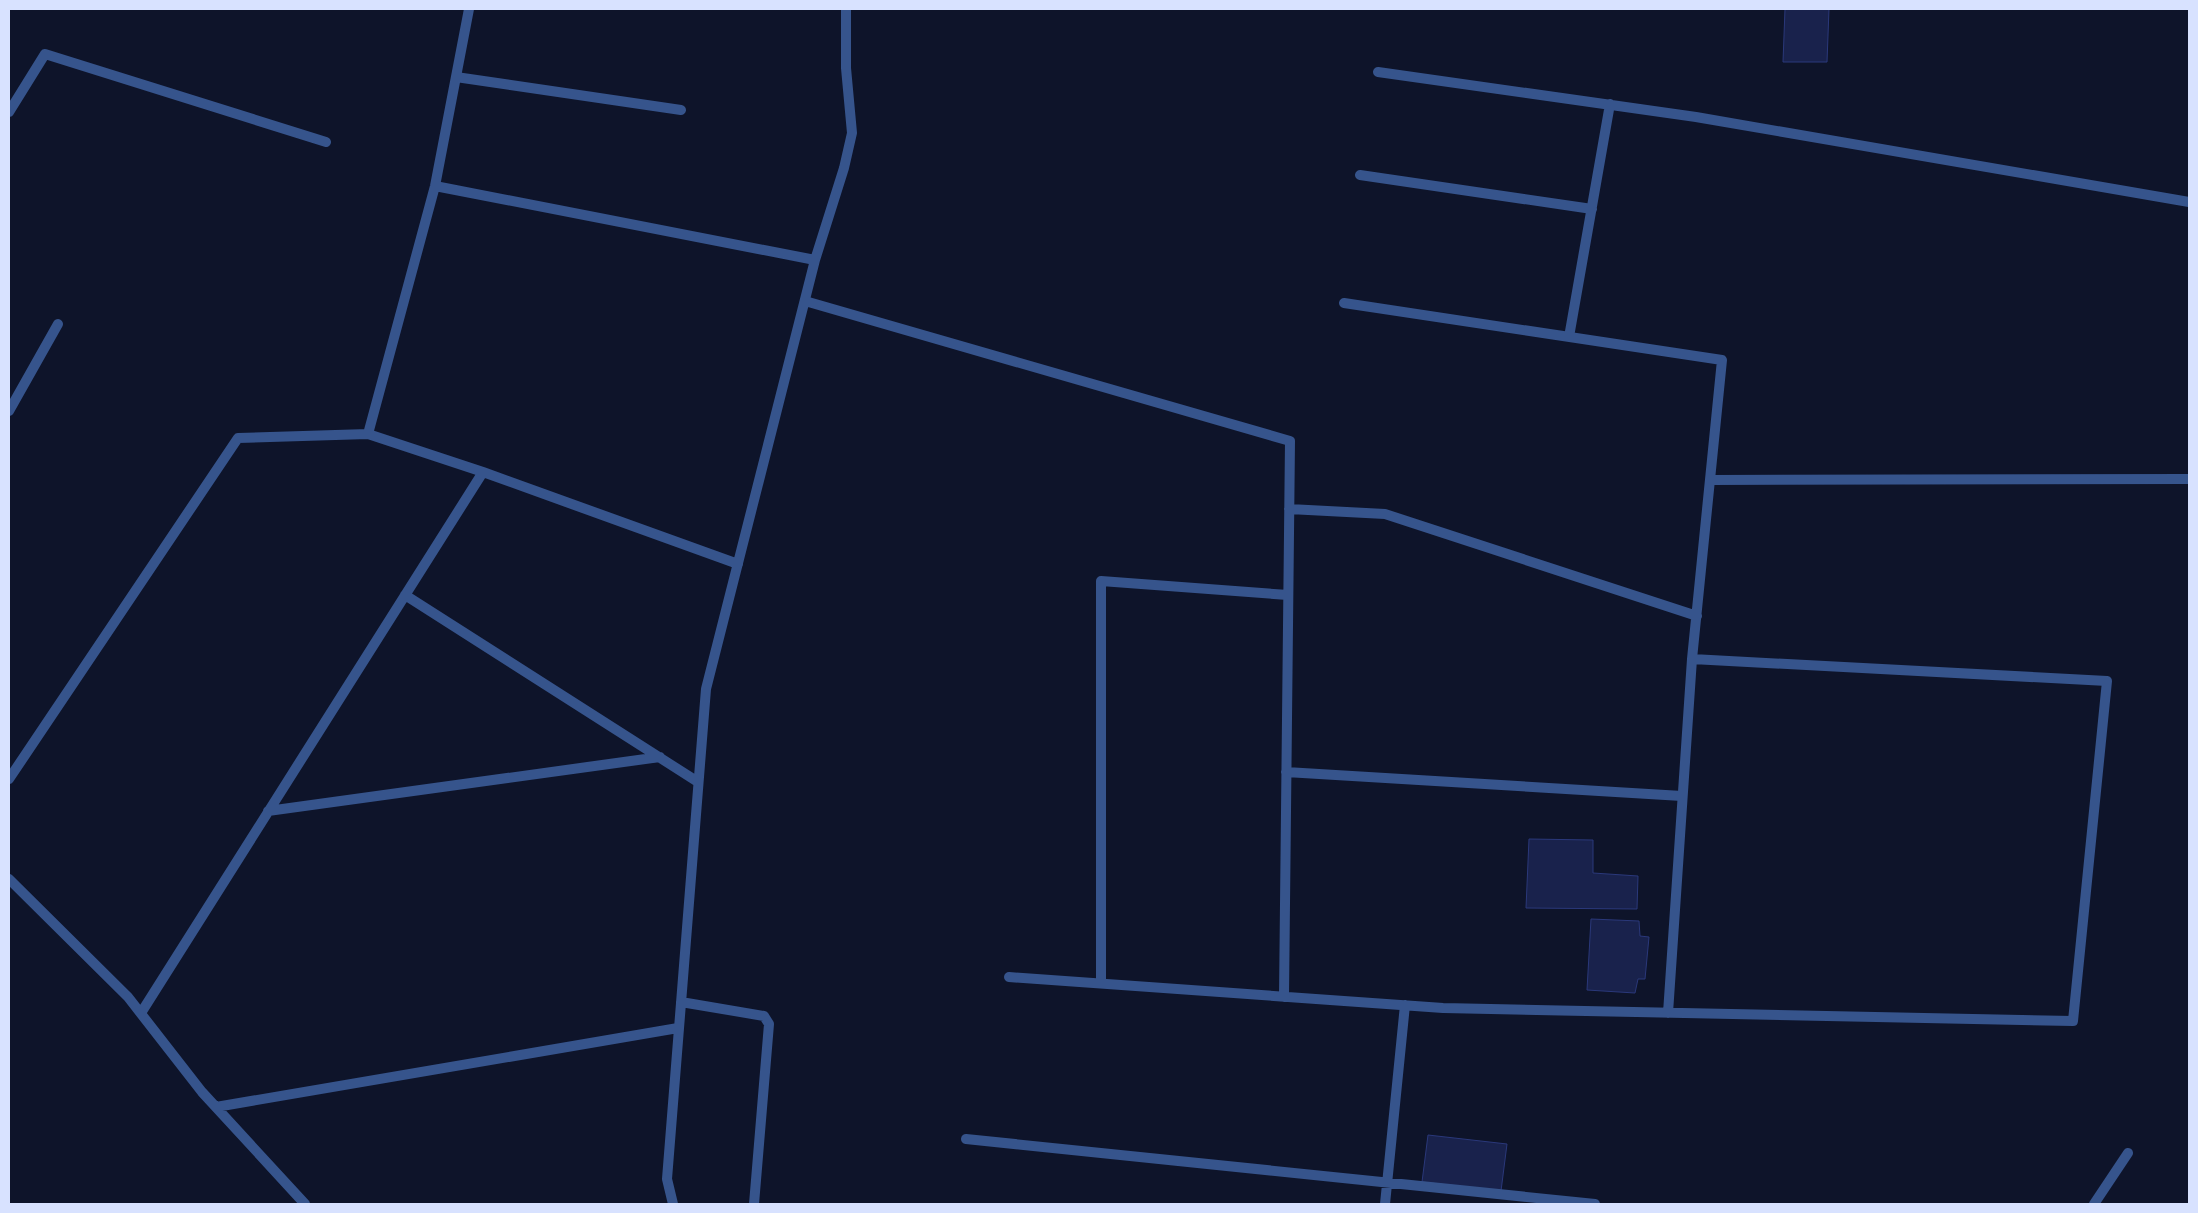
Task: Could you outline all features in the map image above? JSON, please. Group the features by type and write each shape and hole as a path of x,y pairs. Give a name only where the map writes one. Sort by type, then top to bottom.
{"street":[{"path":"368,434 435,186 469,9"},
{"path":"673,1204 667,1178 706,689 815,260 844,168 852,133 846,68 846,9"},
{"path":"9,112 45,54 326,142"},
{"path":"1378,72 1696,117 2189,202"},
{"path":"456,77 681,110"},
{"path":"1569,337 1610,104"},
{"path":"1360,175 1592,209"},
{"path":"435,186 815,260"},
{"path":"805,301 1290,442 1284,996"},
{"path":"1344,303 1722,360 1692,660 1668,1012"},
{"path":"9,412 58,324"},
{"path":"9,779 238,438 368,434 483,472 738,564"},
{"path":"141,1013 483,472"},
{"path":"1710,480 2189,479"},
{"path":"1289,509 1385,514 1697,616"},
{"path":"1101,983 1101,581 1288,595"},
{"path":"405,594 698,782"},
{"path":"1009,977 1406,1005 2073,1021 2107,681 1692,660"},
{"path":"268,811 660,757"},
{"path":"1286,772 1682,796"},
{"path":"9,879 128,997 202,1092 305,1204"},
{"path":"681,1002 764,1016 769,1024 754,1204"},
{"path":"1386,1204 1406,1005"},
{"path":"216,1107 678,1028"},
{"path":"966,1139 1595,1204"},
{"path":"2094,1204 2128,1152"}],"building":[{"path":"1785,9 1829,9 1827,62 1783,62"},
{"path":"1529,839 1593,840 1593,873 1638,876 1637,909 1526,908"},
{"path":"1591,919 1639,921 1640,936 1649,937 1645,979 1638,979 1635,993 1587,990"},
{"path":"1428,1135 1507,1144 1501,1191 1422,1182"}]}
